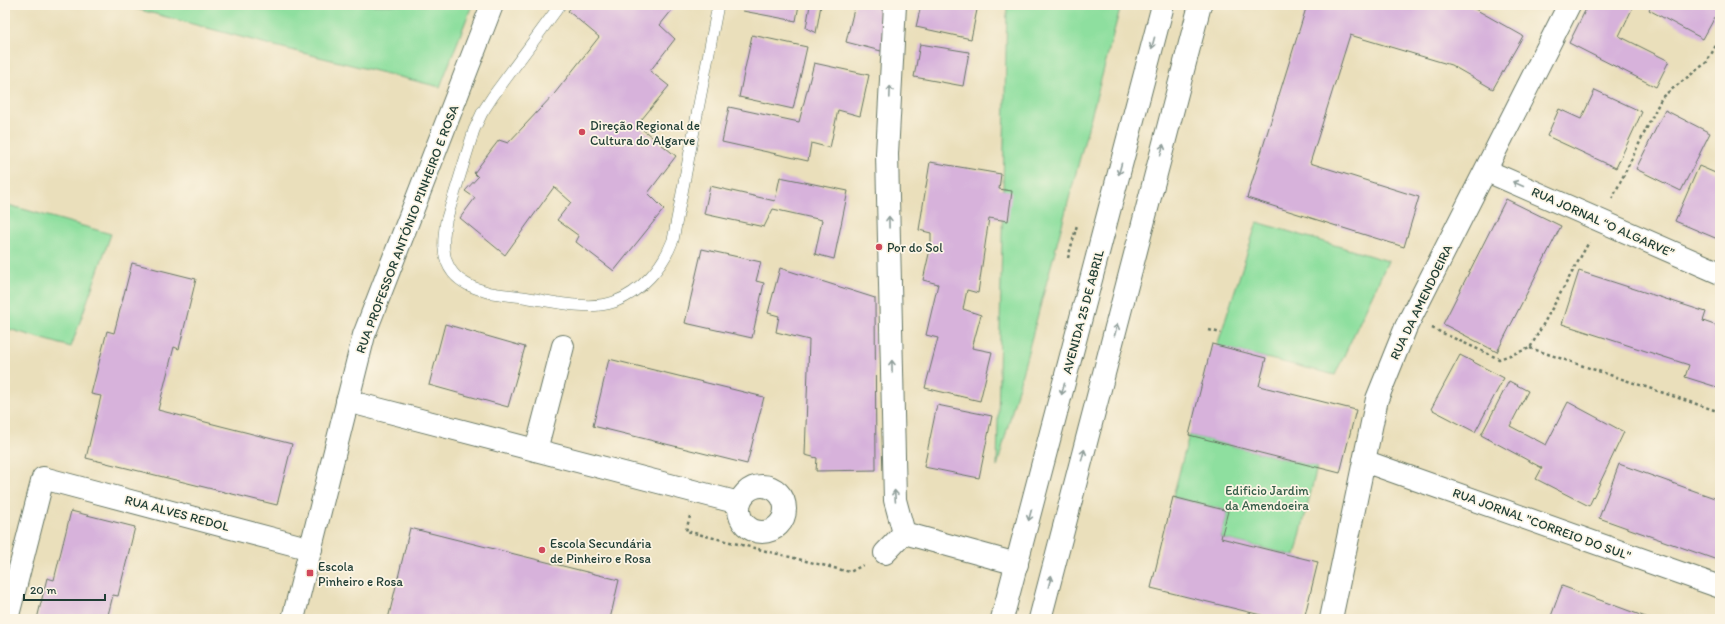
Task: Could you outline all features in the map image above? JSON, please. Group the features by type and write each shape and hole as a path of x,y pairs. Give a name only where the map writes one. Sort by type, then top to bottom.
{"street":[{"name":"RUA PROFESSOR ANTÓNIO PINHEIRO E ROSA","path":"293,619 364,335 492,5"},
{"path":"895,5 887,154 895,500 904,533"},
{"name":"AVENIDA 25 DE ABRIL","path":"1002,619 1163,5"},
{"path":"1040,619 1200,5"},
{"name":"RUA DA AMENDOEIRA","path":"1331,619 1377,399 1411,318 1569,5"},
{"name":"RUA JORNAL “O ALGARVE”","path":"1487,170 1720,273"},
{"path":"536,450 563,346"},
{"path":"347,401 739,503"},
{"name":"RUA JORNAL \"CORREIO DO SUL\"","path":"1364,461 1720,587"},
{"name":"RUA ALVES REDOL","path":"7,619 43,478 311,549"},
{"path":"885,553 904,533"},
{"path":"904,533 1017,564"}],"lane":[{"path":"560,5 493,96 474,130 446,221 444,256 453,273 460,281 469,286 489,292 582,305 613,302 629,295 650,277 667,254 673,240 718,5"}],"path":[{"path":"1530,348 1600,221 1662,97 1707,62 1720,38"},
{"path":"1411,318 1499,359 1530,348 1720,412"},
{"path":"1209,330 1222,333"},
{"path":"697,492 686,531 850,572 885,553"}],"green space":[{"path":"122,5 472,5 440,87 267,44"},
{"path":"1007,5 1121,5 997,467"},
{"path":"5,204 111,234 71,347 5,328"},
{"path":"1257,222 1388,261 1335,375 1217,346"},
{"name":"Edificio Jardim da Amendoeira","path":"1189,435 1317,467 1295,556 1221,538 1228,511 1173,497"}],"building":[{"name":"Direção Regional de Cultura do Algarve","path":"573,5 676,5 660,25 675,39 650,71 669,86 637,125 676,156 648,193 664,209 614,271 576,242 579,236 557,220 571,202 554,187 505,255 460,218 475,198 465,191 478,177 474,173 492,149 499,140 508,143 555,93 599,37 568,11"},
{"path":"745,5 799,5 796,21 743,11"},
{"path":"810,5 821,5 816,33 806,28"},
{"path":"855,5 887,5 885,52 846,42"},
{"path":"921,5 978,5 971,39 916,27"},
{"path":"1307,5 1468,5 1523,36 1493,89 1451,65 1350,35 1310,163 1419,197 1404,247 1247,198"},
{"path":"1588,5 1634,5 1619,36 1669,61 1656,87 1569,43"},
{"path":"1652,5 1720,5 1720,8 1703,39 1649,10"},
{"path":"752,35 807,47 793,109 739,97"},
{"path":"920,44 969,52 963,86 914,77"},
{"path":"814,63 869,75 860,116 838,110 830,148 811,143 808,161 722,142 729,107 799,122"},
{"path":"1595,90 1642,112 1616,168 1547,136 1559,109 1581,119"},
{"path":"1665,110 1710,133 1681,191 1636,169"},
{"path":"930,162 1001,174 999,189 1012,191 1008,221 989,218 978,293 967,290 963,309 981,315 972,348 992,352 980,401 925,388 938,338 926,335 938,284 923,280 931,245 931,233 919,230"},
{"path":"1699,166 1720,175 1720,240 1675,221"},
{"path":"780,177 848,191 834,259 815,254 822,220 773,209 764,227 704,214 710,186 775,201"},
{"path":"1506,199 1561,226 1497,352 1443,324"},
{"path":"702,249 761,262 756,281 764,283 752,338 685,323"},
{"path":"132,263 196,279 179,349 174,347 158,410 292,444 277,505 86,458 101,396 91,394 107,331 114,333"},
{"path":"780,268 875,298 876,470 816,471 817,458 805,455 809,340 776,332 779,316 768,313"},
{"path":"1579,271 1706,312 1703,321 1720,327 1720,388 1685,377 1689,365 1562,324"},
{"path":"445,324 525,347 508,407 429,385"},
{"path":"1212,344 1266,358 1259,386 1356,410 1340,473 1189,435"},
{"path":"1460,355 1504,378 1475,432 1431,409"},
{"path":"609,359 764,397 747,464 593,426"},
{"path":"1509,381 1528,391 1510,426 1546,445 1568,402 1624,432 1589,506 1536,479 1542,468 1481,435"},
{"path":"937,405 992,416 979,478 924,467"},
{"path":"1619,464 1720,500 1720,561 1599,518"},
{"path":"1173,497 1228,511 1221,538 1318,562 1304,619 1277,619 1151,588"},
{"path":"71,511 135,527 118,596 113,595 107,619 37,619 47,578 54,580"},
{"path":"410,528 619,580 610,619 388,619"},
{"path":"1562,586 1651,619 1550,619"}],"place":[{"name":"Direção Regional de Cultura do Algarve","path":"582,132"},
{"name":"Por do Sol","path":"879,247"},
{"name":"Escola Secundária de Pinheiro e Rosa","path":"542,550"},
{"name":"Escola Pinheiro e Rosa","path":"310,573"}]}
